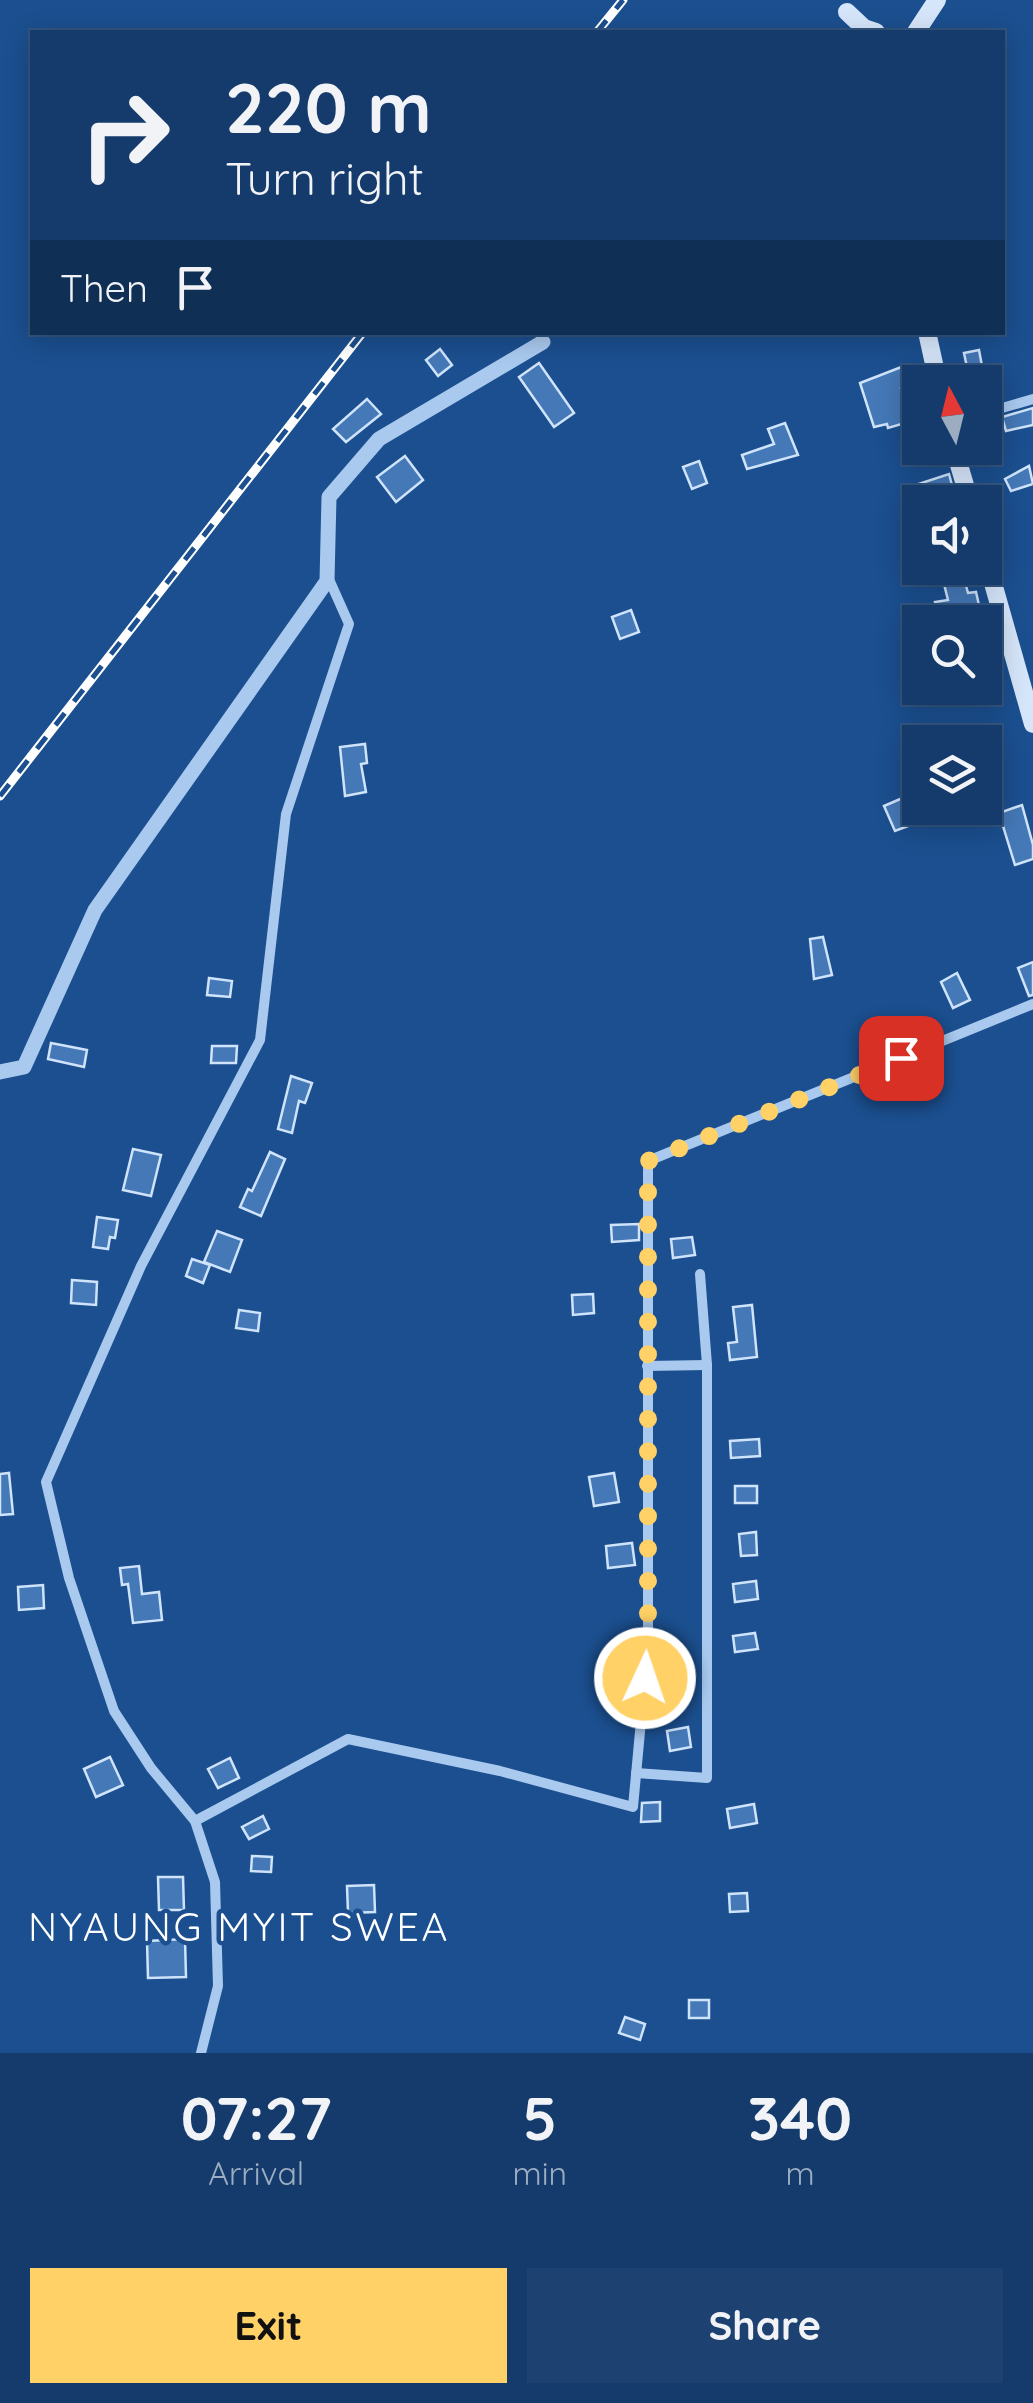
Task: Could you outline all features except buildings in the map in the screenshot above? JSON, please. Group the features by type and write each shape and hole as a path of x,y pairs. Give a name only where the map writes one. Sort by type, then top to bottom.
{"main road":[{"path":"913,30 936,0"},
{"path":"846,6 870,30"},
{"path":"927,335 934,365"},
{"path":"993,585 1033,724"}],"street":[{"path":"0,1072 24,1067 95,910 327,581 328,497 379,439 549,337"},
{"path":"1002,408 1033,399"},
{"path":"201,2053 218,1986 215,1882 195,1821 114,1712 69,1578 46,1482 141,1266 260,1040 286,814 349,624 327,574"},
{"path":"195,1821 348,1739 500,1772 633,1807 648,1646 648,1161 1033,1004"},
{"path":"636,1773 708,1778 707,1366 700,1274"},
{"path":"648,1366 707,1366"}],"railway":[{"path":"599,30 623,0"},
{"path":"0,796 361,335"}],"district":[{"name":"NYAUNG MYIT SWEA","path":"239,1926"}],"route":[{"path":"645,1678 648,1161 901,1058"}]}
